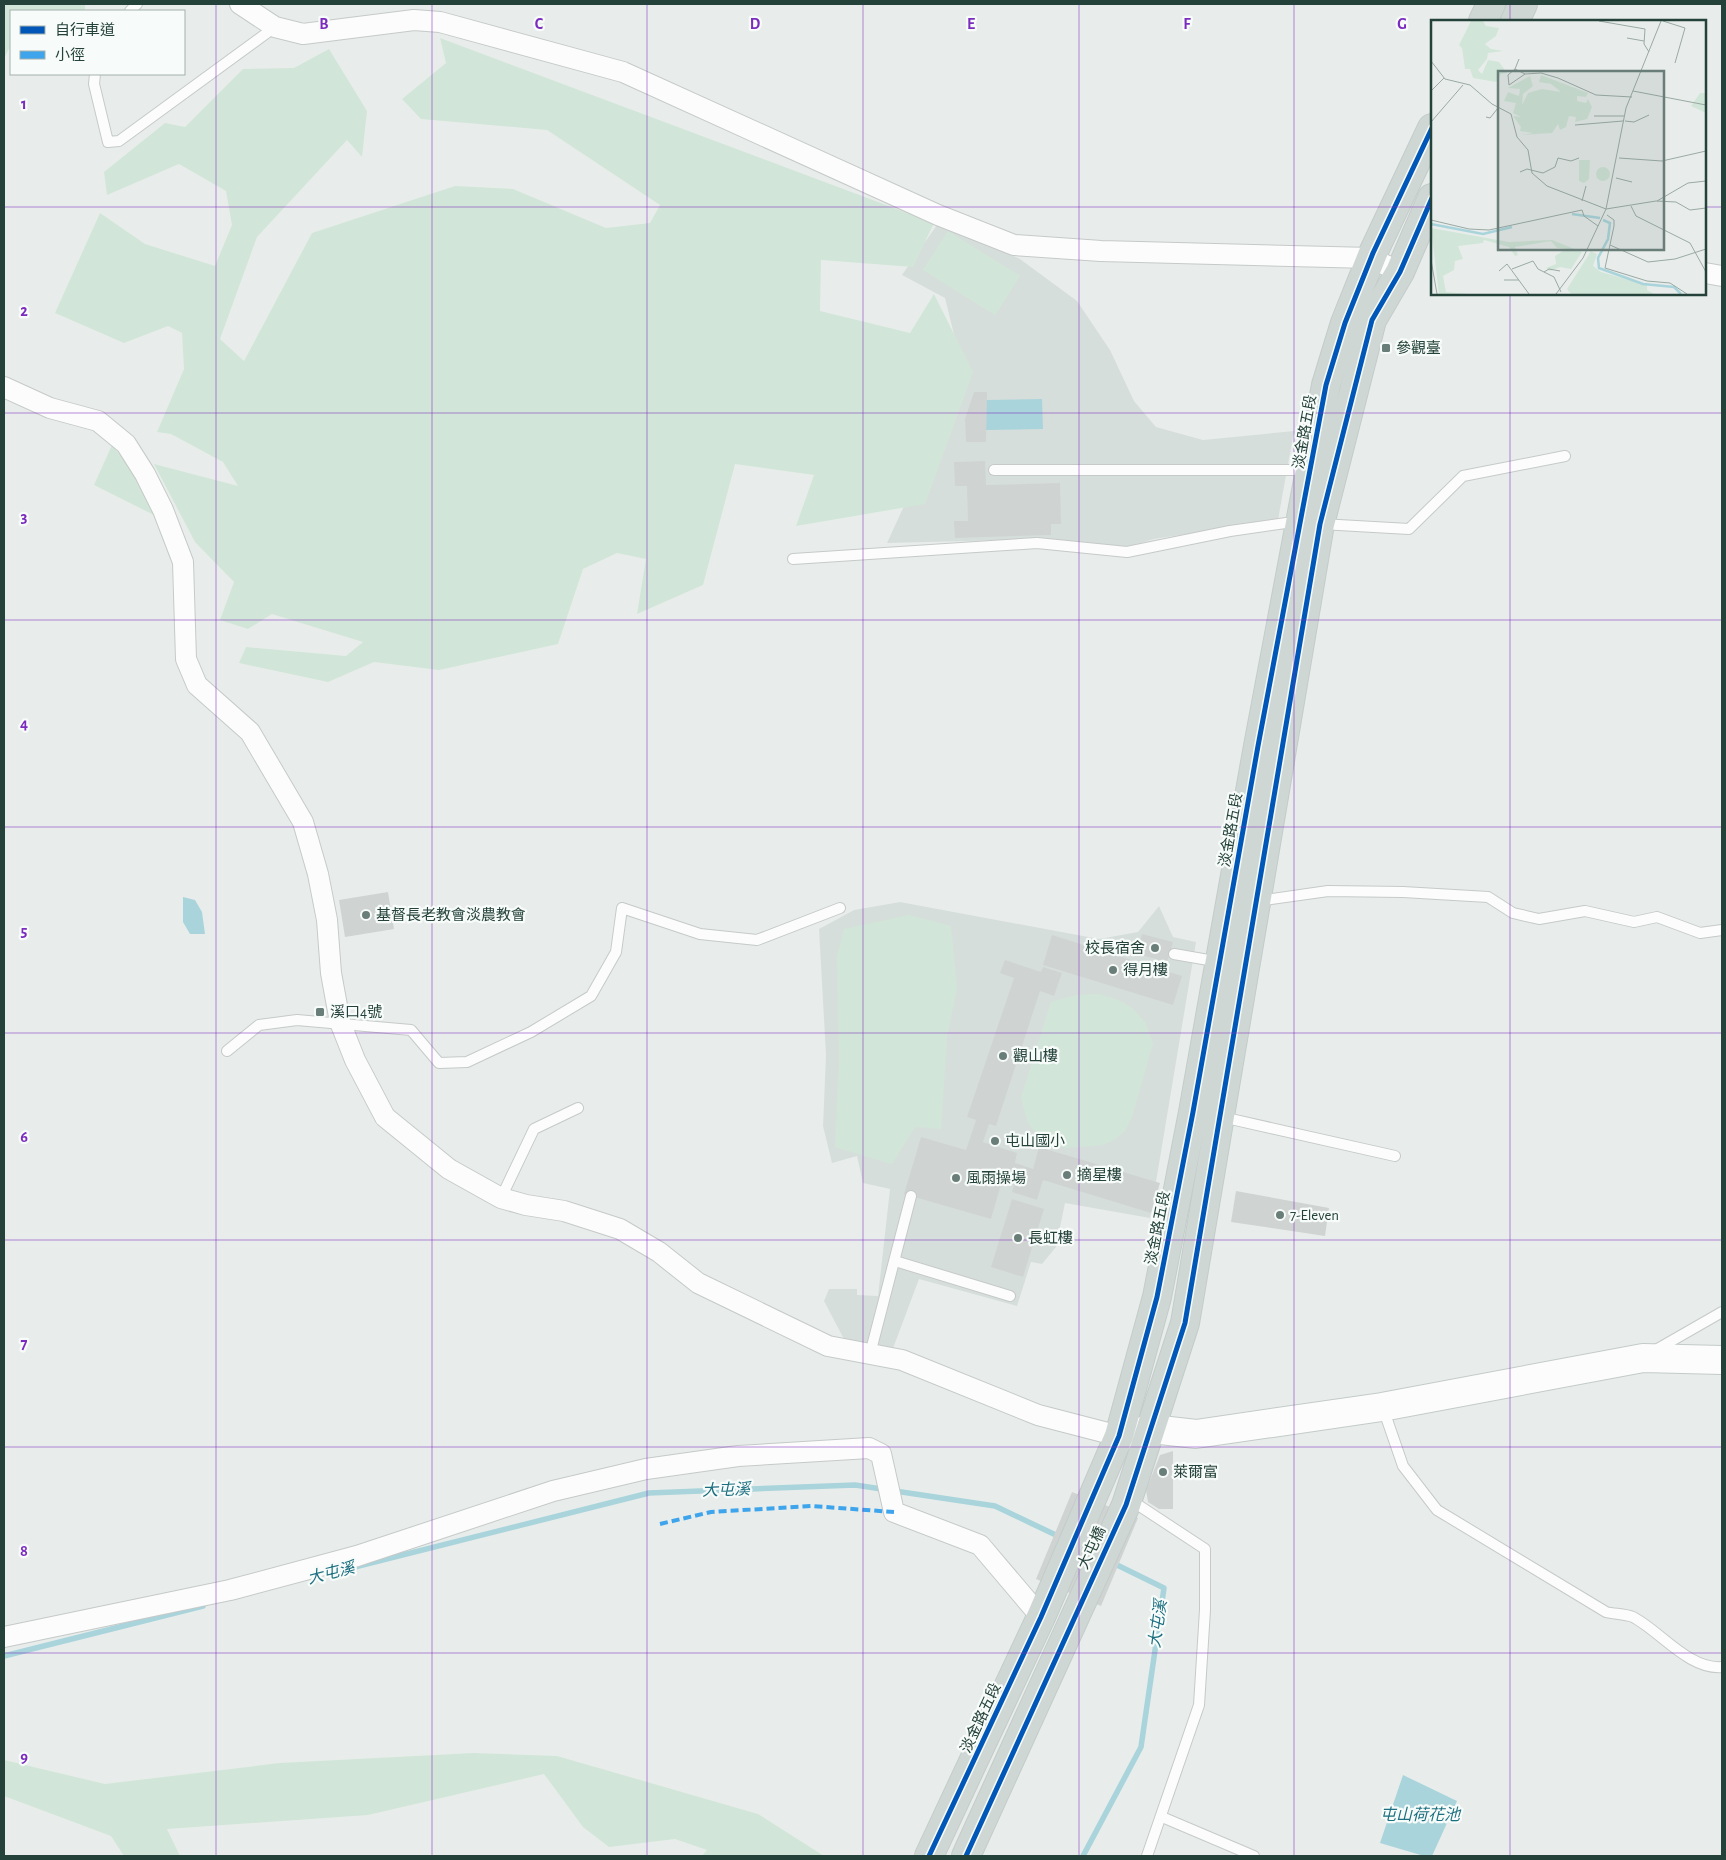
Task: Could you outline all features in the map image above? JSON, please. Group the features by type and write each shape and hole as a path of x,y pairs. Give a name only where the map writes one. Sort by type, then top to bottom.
{"main road":[{"path":"1483,20 1491,4"},
{"path":"1515,20 1523,4"},
{"name":"淡金路五段","path":"1127,1502 1185,1323 1256,901 1311,523 1310,470 1326,385 1345,323 1371,258 1431,130"},
{"name":"淡金路五段","path":"1094,1497 1119,1436 1157,1298 1221,962 1258,746 1311,523 1372,320 1400,272 1430,207"},
{"path":"1184,1161 1212,1165"},
{"name":"大屯橋","path":"1054,1589 1094,1497"},
{"name":"大屯橋","path":"966,1856 1127,1502"},
{"name":"淡金路五段","path":"929,1856 1054,1589"}],"street":[{"path":"240,4 275,27 303,34 414,20 440,22 623,72 938,215 1014,246 1111,251 1371,258 1400,272"},
{"path":"1398,200 1430,207"},
{"path":"1706,273 1722,276"},
{"path":"4,387 50,408 98,421 126,444 145,474 163,510 183,562 186,659 197,685 250,732 303,822 318,874 328,920 332,973 340,1022 355,1060 386,1117 449,1169 501,1198 526,1205 564,1211 620,1229 659,1252 698,1282 828,1346 902,1360 1038,1415 1119,1436 1152,1429 1196,1434 1382,1407 1643,1358 1722,1360"},
{"path":"4,1637 230,1590 357,1556 553,1491 646,1469 738,1456 869,1448 881,1454 894,1512 980,1546 1041,1617"}],"lane":[{"path":"96,75 94,84 108,142 119,141 275,27"},
{"path":"793,559 1037,543 1127,552 1230,531 1311,523 1409,529 1463,476 1565,456"},
{"path":"994,470 1310,470"},
{"path":"1256,901 1328,891 1441,894 1488,897 1513,913 1539,919 1585,911 1634,922 1657,917 1700,933 1722,930"},
{"path":"227,1051 259,1025 297,1020 340,1022 412,1030 439,1062 467,1062 531,1032 591,996 616,952 622,908 700,934 757,940 840,908"},
{"path":"1174,954 1221,962"},
{"path":"501,1198 534,1128 578,1108"},
{"path":"1221,1116 1396,1156"},
{"path":"870,1354 911,1196"},
{"path":"895,1261 1010,1296"},
{"path":"1643,1358 1722,1312"},
{"path":"1382,1407 1403,1466 1437,1510 1606,1612 1632,1617 1684,1655 1714,1668 1722,1667"},
{"path":"1127,1502 1205,1549 1205,1610 1199,1705 1147,1856"},
{"path":"1162,1817 1254,1856"}],"shaded area":[{"path":"939,222 1020,259 1077,301 1110,350 1134,401 1156,427 1203,440 1294,431 1278,520 1154,539 1128,547 1046,539 887,543 964,375 945,298 902,275"},
{"name":"屯山國小","path":"900,902 1099,939 1138,932 1159,906 1173,937 1196,942 1150,1218 1065,1203 1056,1247 1042,1264 1031,1262 1017,1306 919,1279 892,1351 846,1343 824,1301 829,1289 857,1289 857,1295 878,1296 890,1189 863,1183 857,1156 832,1163 823,1126 826,1055 819,929 854,910"}],"green space":[{"path":"4,4 85,4 85,10 10,10 10,47 4,58"},
{"path":"440,38 934,223 913,267 821,260 820,311 910,333 934,294 973,372 925,504 796,526 814,475 735,464 703,585 637,614 646,559 617,553 583,569 558,644 439,670 374,662 328,682 239,663 246,647 346,656 363,642 272,614 248,629 220,620 234,582 195,542 154,464 238,486 223,462 171,434 157,432 184,369 182,333 168,326 124,343 55,313 100,213 145,244 215,266 232,225 226,191 179,164 107,195 104,172 165,123 185,127 243,69 294,68 329,49 367,111 362,157 347,140 257,237 220,339 244,361 312,233 455,186 513,189 606,228 650,223 660,205 547,130 421,119 402,99 446,63"},
{"path":"948,231 1020,276 995,315 923,270"},
{"path":"112,445 133,472 156,516 94,485"},
{"path":"909,915 951,926 957,989 947,1036 941,1129 915,1127 892,1164 835,1147 839,1060 837,956 844,929"},
{"path":"1099,994 1118,1000 1131,1007 1145,1022 1153,1043 1132,1117 1125,1131 1114,1140 1102,1145 1065,1148 1038,1136 1028,1123 1021,1098 1051,1002 1077,995"},
{"path":"474,1753 557,1756 758,1814 824,1856 702,1856 707,1850 675,1839 609,1847 583,1827 544,1774 368,1815 167,1829 180,1856 124,1856 111,1836 4,1796 4,1760 105,1784 280,1763"}],"water":[{"path":"1042,399 1043,429 986,430 986,400"},
{"path":"183,897 195,900 202,912 205,934 190,934 183,922"},
{"name":"屯山荷花池","path":"1403,1775 1457,1801 1432,1856 1424,1856 1380,1843"}],"building":[{"path":"974,392 987,392 986,442 966,442 965,419"},
{"path":"985,461 986,485 1060,483 1061,524 1051,524 1051,535 955,538 954,521 968,521 967,486 955,486 954,462"},
{"name":"基督長老教會淡農教會","path":"388,892 394,929 345,937 339,900"},
{"name":"校長宿舍","path":"1142,934 1173,942 1167,962 1137,954"},
{"name":"得月樓","path":"1052,935 1182,976 1173,1005 1043,965"},
{"path":"1005,960 1041,972 1043,967 1062,973 1054,996 1040,991 996,1126 989,1124 983,1142 1017,1153 1015,1163 1033,1169 1039,1147 1160,1183 1151,1213 1043,1180 1037,1200 1012,1192 1014,1185 1002,1181 991,1219 904,1194 921,1137 966,1150 976,1120 967,1117 1014,978 1000,973"},
{"name":"7-Eleven","path":"1236,1191 1329,1208 1325,1236 1231,1222"},
{"name":"長虹樓","path":"1012,1199 1044,1209 1023,1277 991,1267"},
{"name":"萊爾富","path":"1173,1451 1173,1509 1159,1509 1148,1502 1146,1490 1160,1455"},
{"path":"1072,1492 1138,1518 1101,1606 1036,1579"}],"waterway":[{"name":"大屯溪","path":"331,1573 649,1493 855,1485 995,1506 1060,1537"},
{"name":"大屯溪","path":"1083,1856 1141,1747 1164,1588 1111,1562"},
{"name":"大屯溪","path":"4,1656 203,1606"}],"marked path":[{"path":"660,1524 711,1512 811,1506 894,1512"}],"cycle path":[{"path":"929,1856 1041,1617 1119,1436 1157,1297 1193,1112 1258,746 1326,385 1345,323 1373,253 1431,130"},
{"path":"966,1856 1126,1505 1185,1323 1320,524 1372,320 1400,272 1431,200"}],"place":[{"name":"參觀臺","path":"1386,348"},
{"name":"基督長老教會淡農教會","path":"366,915"},
{"name":"校長宿舍","path":"1155,948"},
{"name":"得月樓","path":"1113,970"},
{"name":"溪口4號","path":"320,1012"},
{"name":"觀山樓","path":"1003,1056"},
{"name":"屯山國小","path":"995,1141"},
{"name":"摘星樓","path":"1067,1175"},
{"name":"風雨操場","path":"956,1178"},
{"name":"7-Eleven","path":"1280,1215"},
{"name":"長虹樓","path":"1018,1238"},
{"name":"萊爾富","path":"1163,1472"}]}
